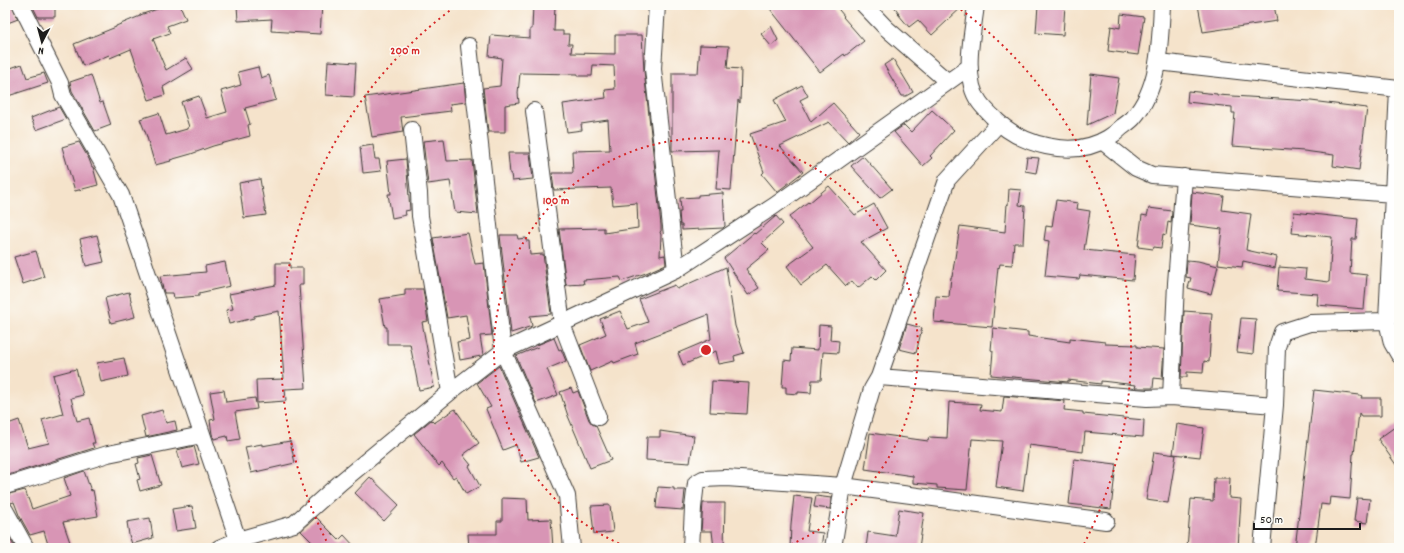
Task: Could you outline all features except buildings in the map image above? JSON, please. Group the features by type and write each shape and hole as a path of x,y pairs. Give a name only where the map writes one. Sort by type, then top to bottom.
{"street":[{"path":"21,5 60,83 63,95 121,194 238,540"},
{"path":"657,5 653,69 676,270"},
{"path":"864,5 886,28 948,82"},
{"path":"976,5 969,67 972,86 978,101 998,124 1027,141 1053,148 1085,147 1102,141 1134,118 1147,98 1158,62 1162,5"},
{"path":"469,46 503,351 567,496 572,548"},
{"path":"1158,62 1399,89 1387,321 1392,344 1399,355"},
{"path":"219,548 238,540 294,524 341,482 450,392 503,351 676,270 774,206 969,67"},
{"path":"534,111 562,324 598,417"},
{"path":"833,548 843,486 872,389 879,377 948,180 998,124"},
{"path":"412,130 420,216 450,392"},
{"path":"1102,141 1136,168 1152,175 1393,194"},
{"path":"1171,398 1176,283 1184,177"},
{"path":"1262,548 1275,405 1277,347 1282,332 1310,323 1387,321"},
{"path":"879,377 1147,398 1171,398 1275,405"},
{"path":"5,486 108,454 202,435"},
{"path":"692,548 693,508 696,483 703,479 726,478 843,486 1106,521"},
{"path":"5,510 26,548"}]}
